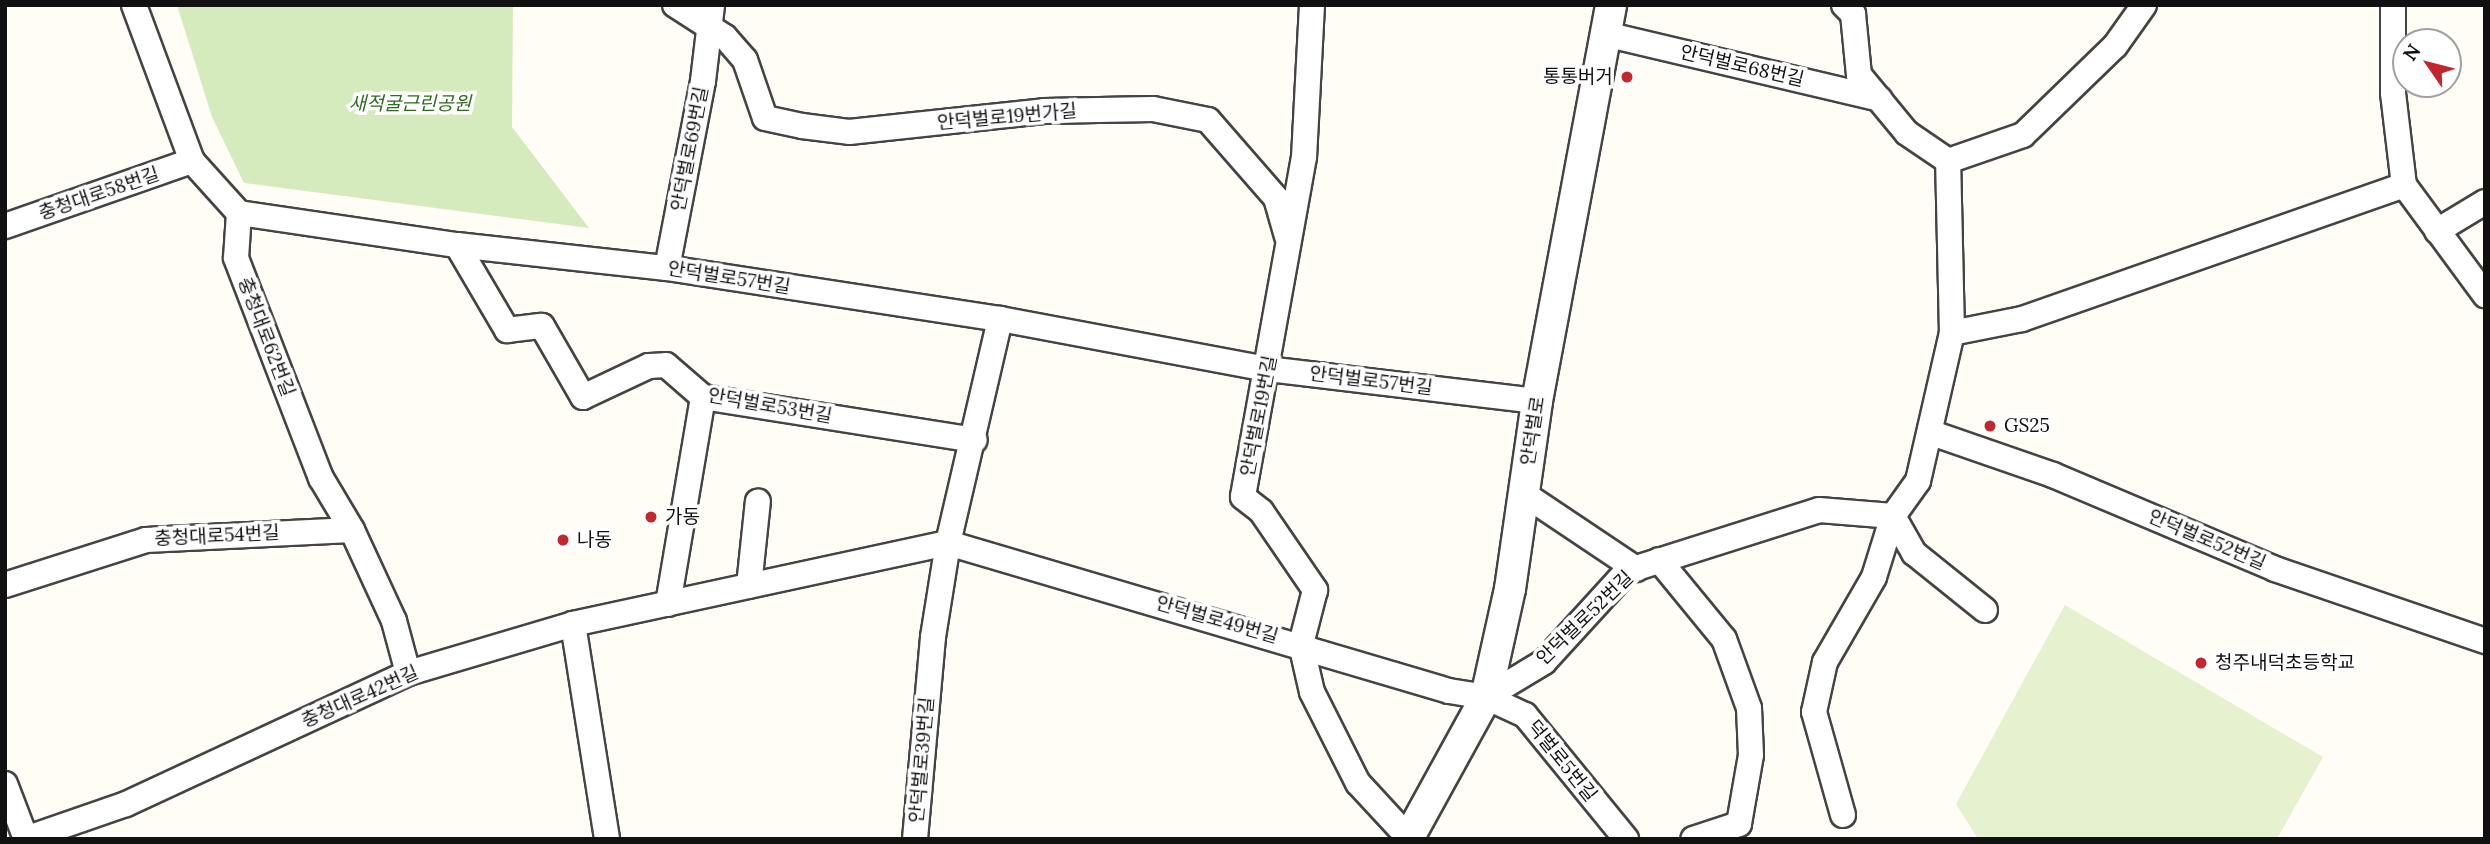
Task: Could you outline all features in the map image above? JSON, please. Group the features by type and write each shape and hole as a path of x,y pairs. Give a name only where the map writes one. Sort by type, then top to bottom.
{"street":[{"path":"134,5 192,161 239,213"},
{"path":"675,5 710,17"},
{"name":"안덕벌로19번길","path":"1312,5 1304,157 1243,497 1261,511 1315,590 1301,644 1312,692 1364,789 1408,838"},
{"path":"1844,5 1853,14 1859,75 1907,133 1948,161"},
{"path":"1948,161 2023,135 2115,46 2144,5"},
{"path":"2393,5 2393,93 2404,186 2485,295"},
{"name":"안덕벌로19번가길","path":"710,17 745,60 765,118 802,126 849,132 1044,111 1140,109 1208,120 1276,198 1289,245"},
{"name":"안덕벌로69번길","path":"667,268 703,80 710,17"},
{"name":"안덕벌로68번길","path":"1608,20 1879,99"},
{"name":"안덕벌로","path":"1408,838 1486,697 1510,589 1537,401 1608,20"},
{"name":"충청대로58번길","path":"5,226 192,161"},
{"path":"1843,815 1814,712 1825,662 1874,577 1893,516 1918,481 1932,433 1952,333 1948,161"},
{"path":"1952,333 2022,319 2404,186"},
{"path":"2437,231 2485,202"},
{"name":"안덕벌로57번길","path":"239,213 457,246 667,268 1000,319 1268,369 1537,401"},
{"name":"충청대로62번길","path":"239,213 236,258 321,478 352,530 394,621 408,673"},
{"name":"안덕벌로53번길","path":"457,246 507,330 542,326 583,397 649,366 666,365 703,397 975,440"},
{"path":"947,543 975,440 1000,319"},
{"path":"668,604 703,397"},
{"name":"안덕벌로52번길","path":"1932,433 2053,475 2275,569 2485,641"},
{"path":"1524,494 1636,569"},
{"path":"749,586 758,501"},
{"name":"안덕벌로52번길","path":"1486,697 1544,662 1627,572 1819,510 1893,516"},
{"path":"1893,516 1914,553 1985,610"},
{"name":"충청대로54번길","path":"5,585 146,540 352,530"},
{"name":"안덕벌로49번길","path":"947,543 1301,644 1450,691 1486,697"},
{"name":"충청대로42번길","path":"5,784 25,839 126,804 408,673 573,624 947,543"},
{"name":"안덕벌로39번길","path":"915,839 929,681 947,543"},
{"path":"1660,560 1724,639 1749,708 1751,755 1739,824 1693,839"},
{"path":"573,624 607,839"},
{"name":"덕벌로5번길","path":"1486,697 1525,715 1626,839"}],"green space":[{"name":"새적굴근린공원","path":"177,5 513,5 512,127 589,228 244,183 212,117"},
{"path":"2065,605 2323,757 2277,839 1978,839 1956,804"}],"place":[{"name":"통통버거","path":"1627,77"},
{"name":"GS25","path":"1990,426"},
{"name":"가동","path":"651,517"},
{"name":"나동","path":"563,540"},
{"name":"청주내덕초등학교","path":"2201,663"}]}
